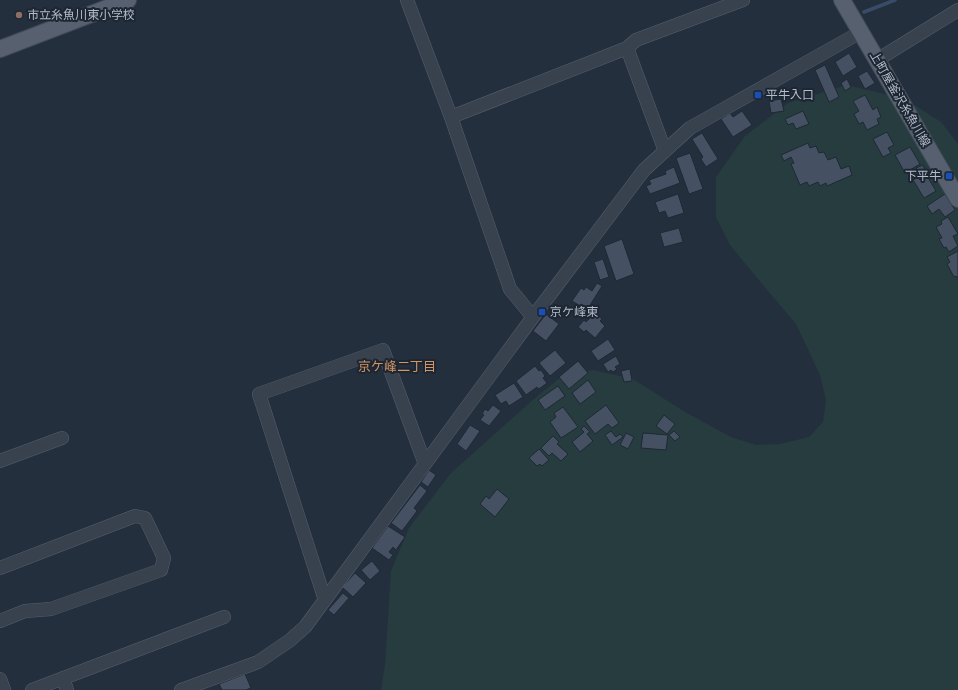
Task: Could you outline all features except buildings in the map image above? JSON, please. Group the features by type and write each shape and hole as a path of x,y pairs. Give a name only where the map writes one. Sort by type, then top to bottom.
{"main road":[{"path":"0,49 128,0"},
{"name":"上町屋釜沢糸魚川線","path":"842,0 956,191"}],"street":[{"path":"407,0 451,117 510,289 533,316"},
{"path":"451,117 627,48 636,40 743,0"},
{"path":"877,60 958,10"},
{"path":"181,690 258,662 305,627 533,316 644,170 690,128 861,32"},
{"path":"627,48 665,151"},
{"path":"325,600 259,394 383,350 425,464"},
{"path":"0,461 62,438"},
{"path":"0,568 135,516 145,518 164,558 161,570 51,609 25,611 0,621"},
{"path":"32,690 65,684 224,617"},
{"path":"0,679 4,690"}],"green space":[{"path":"847,85 905,99 941,122 958,144 958,690 381,690 385,665 391,571 409,528 451,473 535,398 561,377 593,370 633,379 685,412 731,437 756,445 780,444 809,437 823,422 826,400 820,375 796,324 730,245 716,217 716,177 745,136 788,103"}],"waterway":[{"path":"864,12 895,0"}],"place":[{"name":"市立糸魚川東小学校","path":"19,15"},
{"name":"平牛入口","path":"758,95"},
{"name":"下平牛","path":"949,176"},
{"name":"京ケ峰東","path":"542,312"}],"district":[{"name":"京ケ峰二丁目","path":"397,366"}]}
